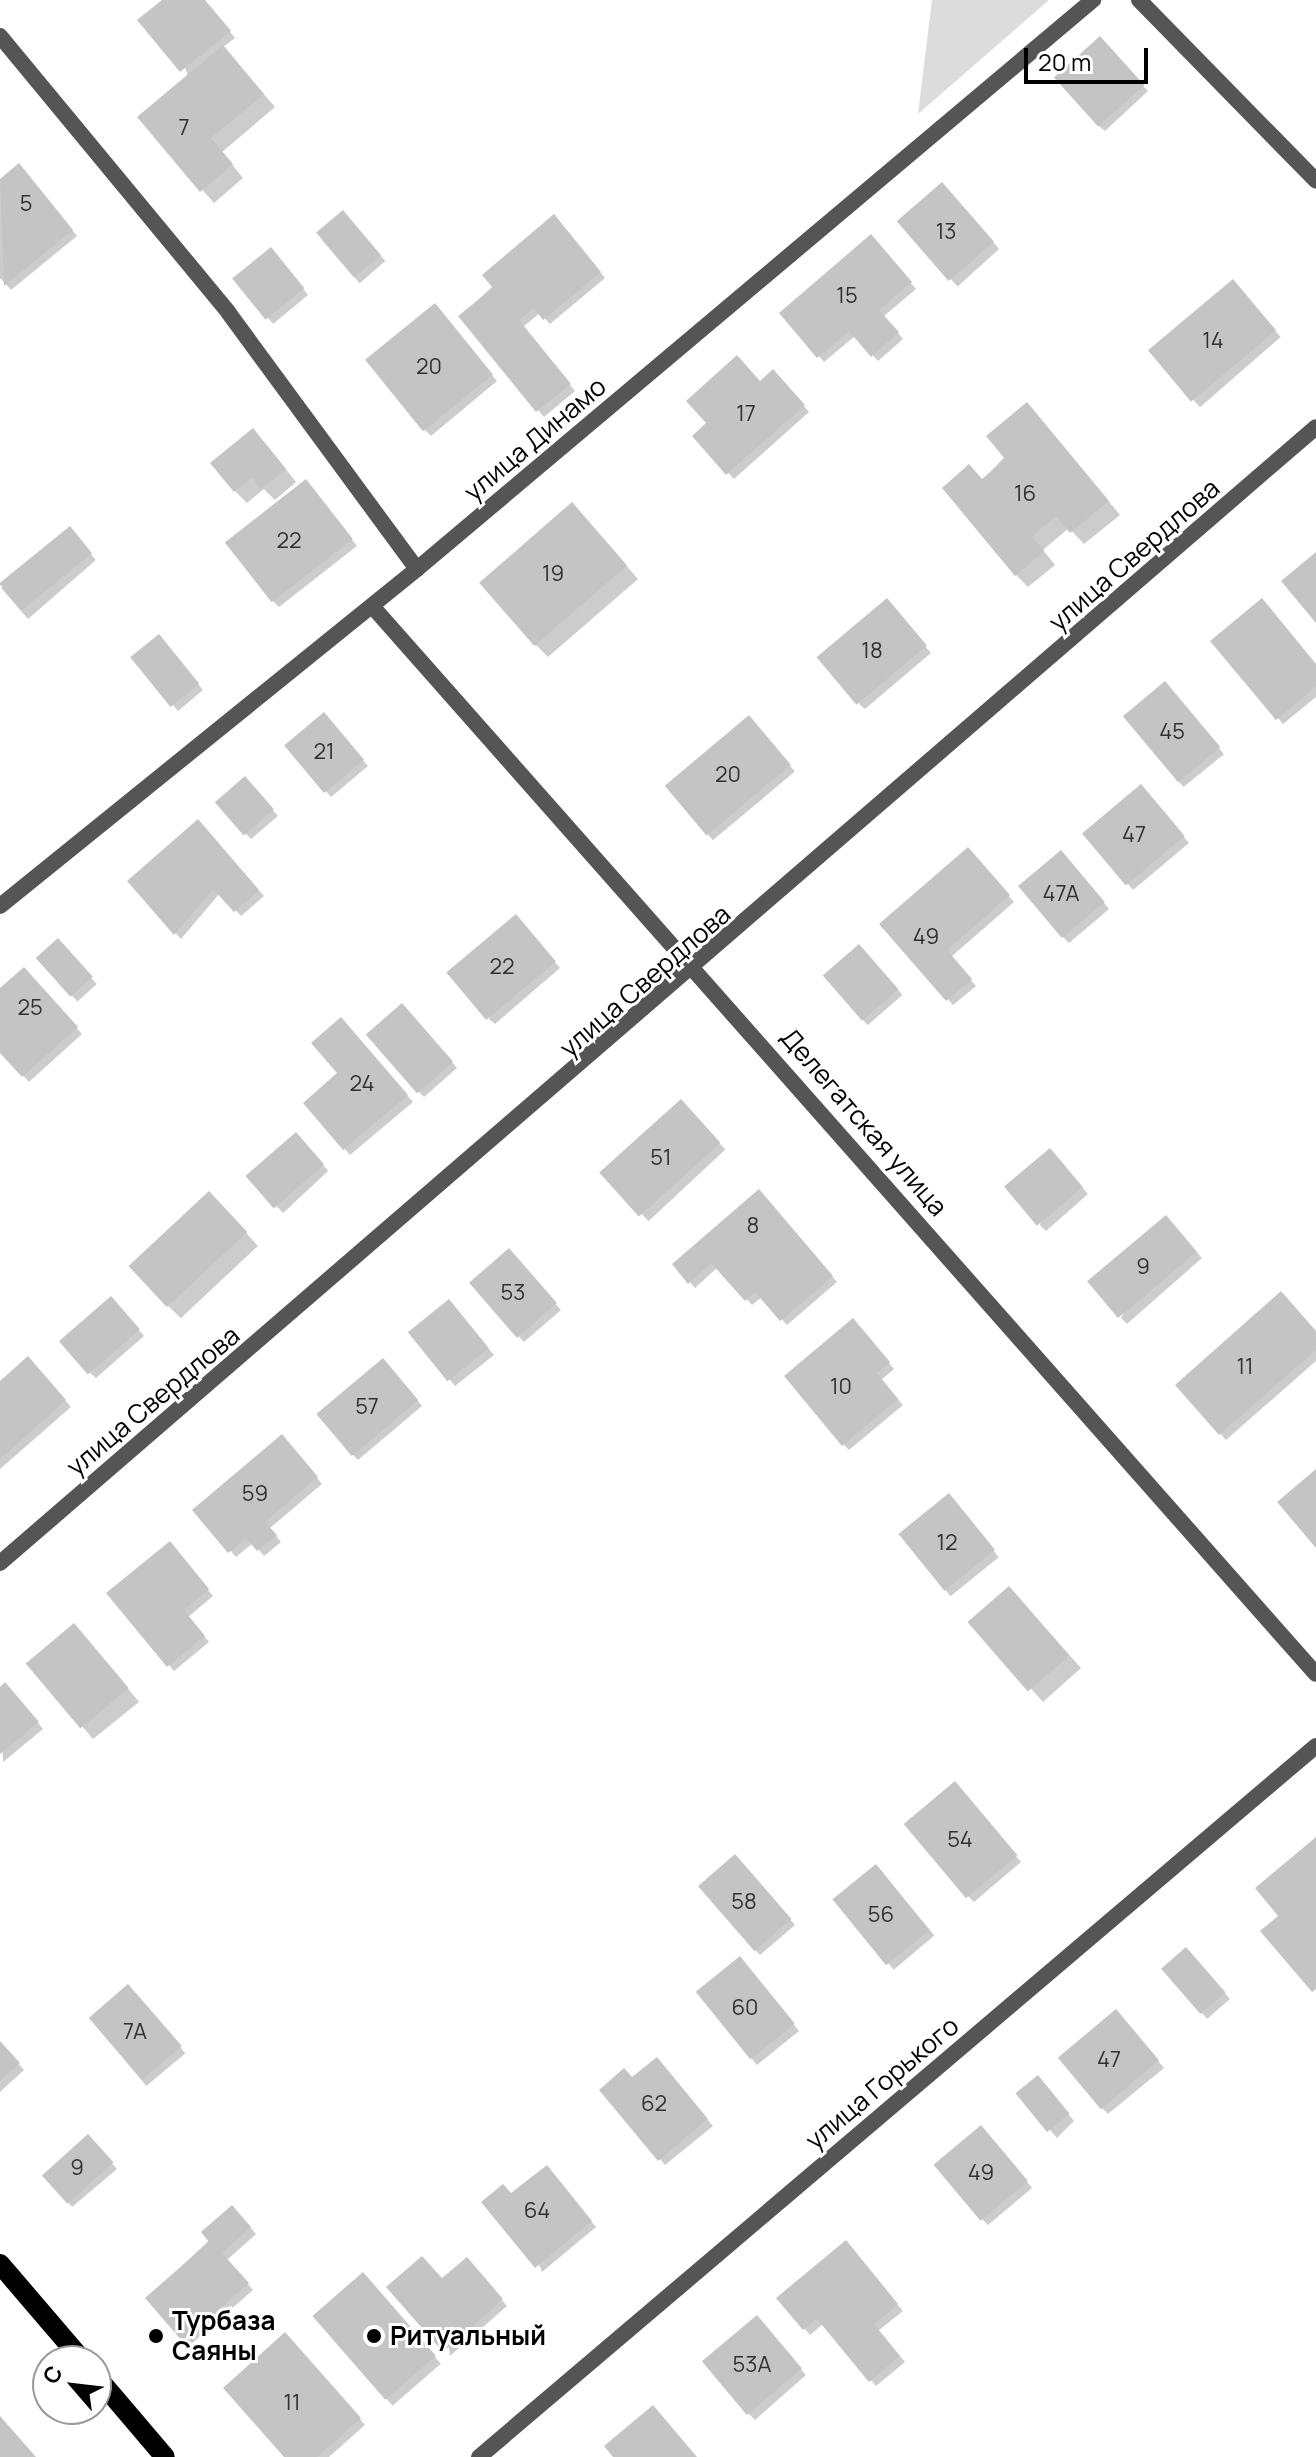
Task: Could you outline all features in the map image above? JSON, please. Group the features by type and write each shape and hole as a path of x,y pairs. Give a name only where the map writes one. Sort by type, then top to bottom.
{"main road":[{"path":"0,2264 69,2345"},
{"path":"112,2395 165,2457"}],"street":[{"name":"улица Динамо","path":"0,906 417,569 1093,0"},
{"path":"1139,0 1316,181"},
{"path":"0,36 257,349 417,569"},
{"name":"улица Свердлова","path":"0,1563 697,969 1316,427"},
{"name":"Делегатская улица","path":"372,606 697,969 1316,1674"},
{"name":"улица Горького","path":"479,2457 1316,1746"}],"shaded area":[{"path":"932,0 1049,0 918,114"}],"building":[{"path":"162,0 205,0 231,31 180,72 137,20"},
{"path":"1100,36 1144,85 1098,127 1054,77"},
{"path":"223,45 264,94 211,138 233,164 200,192 137,117"},
{"path":"19,163 73,230 4,286 0,179"},
{"path":"942,182 994,242 949,281 897,221"},
{"path":"343,210 381,255 354,278 316,232"},
{"path":"554,214 601,272 543,320 534,308 519,320 571,384 536,412 458,316 493,288 482,275"},
{"path":"871,234 912,282 879,310 899,332 871,357 849,331 817,358 779,313"},
{"path":"271,247 304,288 265,320 232,278"},
{"path":"1233,279 1276,330 1191,402 1148,350"},
{"path":"435,303 493,374 423,431 365,360"},
{"path":"737,355 760,381 773,369 805,405 726,475 692,436 706,423 686,401"},
{"path":"1027,402 1109,501 1070,533 1056,516 1032,536 1044,551 1015,576 942,488 969,464 982,479 1005,459 986,436"},
{"path":"253,428 286,469 261,489 252,477 234,492 210,463"},
{"path":"306,479 353,539 272,602 225,542"},
{"path":"572,502 627,565 534,646 479,583"},
{"path":"70,526 92,553 21,610 0,583"},
{"path":"1316,552 1316,623 1281,581"},
{"path":"887,598 927,645 856,705 817,657"},
{"path":"1262,598 1316,664 1316,686 1276,720 1210,641"},
{"path":"159,634 199,684 171,707 130,657"},
{"path":"1165,681 1220,747 1178,782 1123,716"},
{"path":"324,712 364,759 324,793 284,745"},
{"path":"749,715 791,765 707,835 665,786"},
{"path":"245,776 274,809 244,835 215,802"},
{"path":"1141,784 1185,836 1126,886 1082,833"},
{"path":"198,819 259,890 234,912 213,889 174,935 127,881"},
{"path":"968,847 1010,895 947,950 972,979 946,1001 879,924"},
{"path":"1061,850 1105,902 1062,938 1018,886"},
{"path":"516,914 556,961 486,1020 446,972"},
{"path":"58,938 93,977 71,997 36,958"},
{"path":"859,944 898,989 862,1021 823,975"},
{"path":"24,967 78,1027 22,1077 0,1053 0,988"},
{"path":"402,1003 453,1062 417,1093 366,1034"},
{"path":"341,1017 408,1095 343,1150 303,1103 337,1073 311,1043"},
{"path":"681,1099 720,1143 639,1216 599,1173"},
{"path":"296,1132 324,1164 274,1208 245,1176"},
{"path":"1050,1148 1083,1187 1037,1226 1004,1187"},
{"path":"759,1189 833,1276 780,1321 755,1292 745,1301 711,1263 688,1284 672,1264"},
{"path":"209,1191 247,1232 167,1307 129,1266"},
{"path":"1166,1215 1197,1252 1118,1318 1087,1281"},
{"path":"509,1248 557,1303 517,1338 469,1283"},
{"path":"1281,1291 1316,1331 1316,1350 1219,1435 1175,1385"},
{"path":"111,1296 140,1329 88,1374 59,1341"},
{"path":"449,1299 489,1348 447,1381 408,1332"},
{"path":"853,1318 890,1362 877,1373 898,1399 842,1446 784,1376"},
{"path":"28,1356 66,1400 0,1459 0,1381"},
{"path":"383,1358 418,1400 352,1456 316,1414"},
{"path":"282,1434 318,1477 265,1522 277,1535 257,1551 246,1538 228,1553 192,1510"},
{"path":"1316,1469 1316,1548 1277,1502"},
{"path":"949,1493 995,1550 944,1591 898,1534"},
{"path":"170,1541 209,1589 184,1610 205,1636 167,1667 106,1593"},
{"path":"1009,1586 1069,1655 1028,1692 967,1622"},
{"path":"74,1623 129,1688 80,1729 26,1663"},
{"path":"5,1682 39,1722 0,1754 0,1687"},
{"path":"955,1781 1017,1855 966,1898 904,1824"},
{"path":"1316,1837 1316,1989 1312,1992 1260,1931 1278,1916 1255,1888"},
{"path":"735,1854 791,1919 754,1951 698,1886"},
{"path":"876,1864 929,1930 886,1965 832,1899"},
{"path":"1186,1947 1225,1992 1200,2014 1161,1969"},
{"path":"740,1956 795,2024 750,2059 696,1992"},
{"path":"128,1984 182,2046 143,2080 89,2018"},
{"path":"1116,2009 1159,2060 1101,2109 1058,2058"},
{"path":"0,2041 20,2063 0,2081"},
{"path":"657,2057 708,2119 658,2161 599,2090 624,2068 632,2077"},
{"path":"1038,2075 1069,2114 1047,2132 1015,2093"},
{"path":"981,2125 1028,2181 980,2221 934,2165"},
{"path":"88,2134 113,2162 67,2204 42,2175"},
{"path":"547,2165 592,2221 535,2268 481,2202 503,2184 511,2193"},
{"path":"232,2205 251,2227 222,2253 249,2283 182,2341 145,2298 209,2242 201,2232"},
{"path":"846,2240 898,2304 874,2324 900,2356 869,2382 817,2319 803,2330 776,2298"},
{"path":"422,2256 442,2278 467,2257 503,2299 443,2352 386,2287"},
{"name":"Ритуальный","path":"363,2272 436,2356 385,2400 312,2316"},
{"path":"757,2315 802,2369 747,2415 702,2361"},
{"path":"285,2332 361,2418 317,2457 284,2457 223,2388"},
{"path":"653,2405 697,2457 613,2457 604,2446"},
{"path":"0,2416 36,2457 0,2457"}],"place":[{"name":"Турбаза Саяны","path":"156,2336"},
{"name":"Ритуальный","path":"374,2336"}]}
